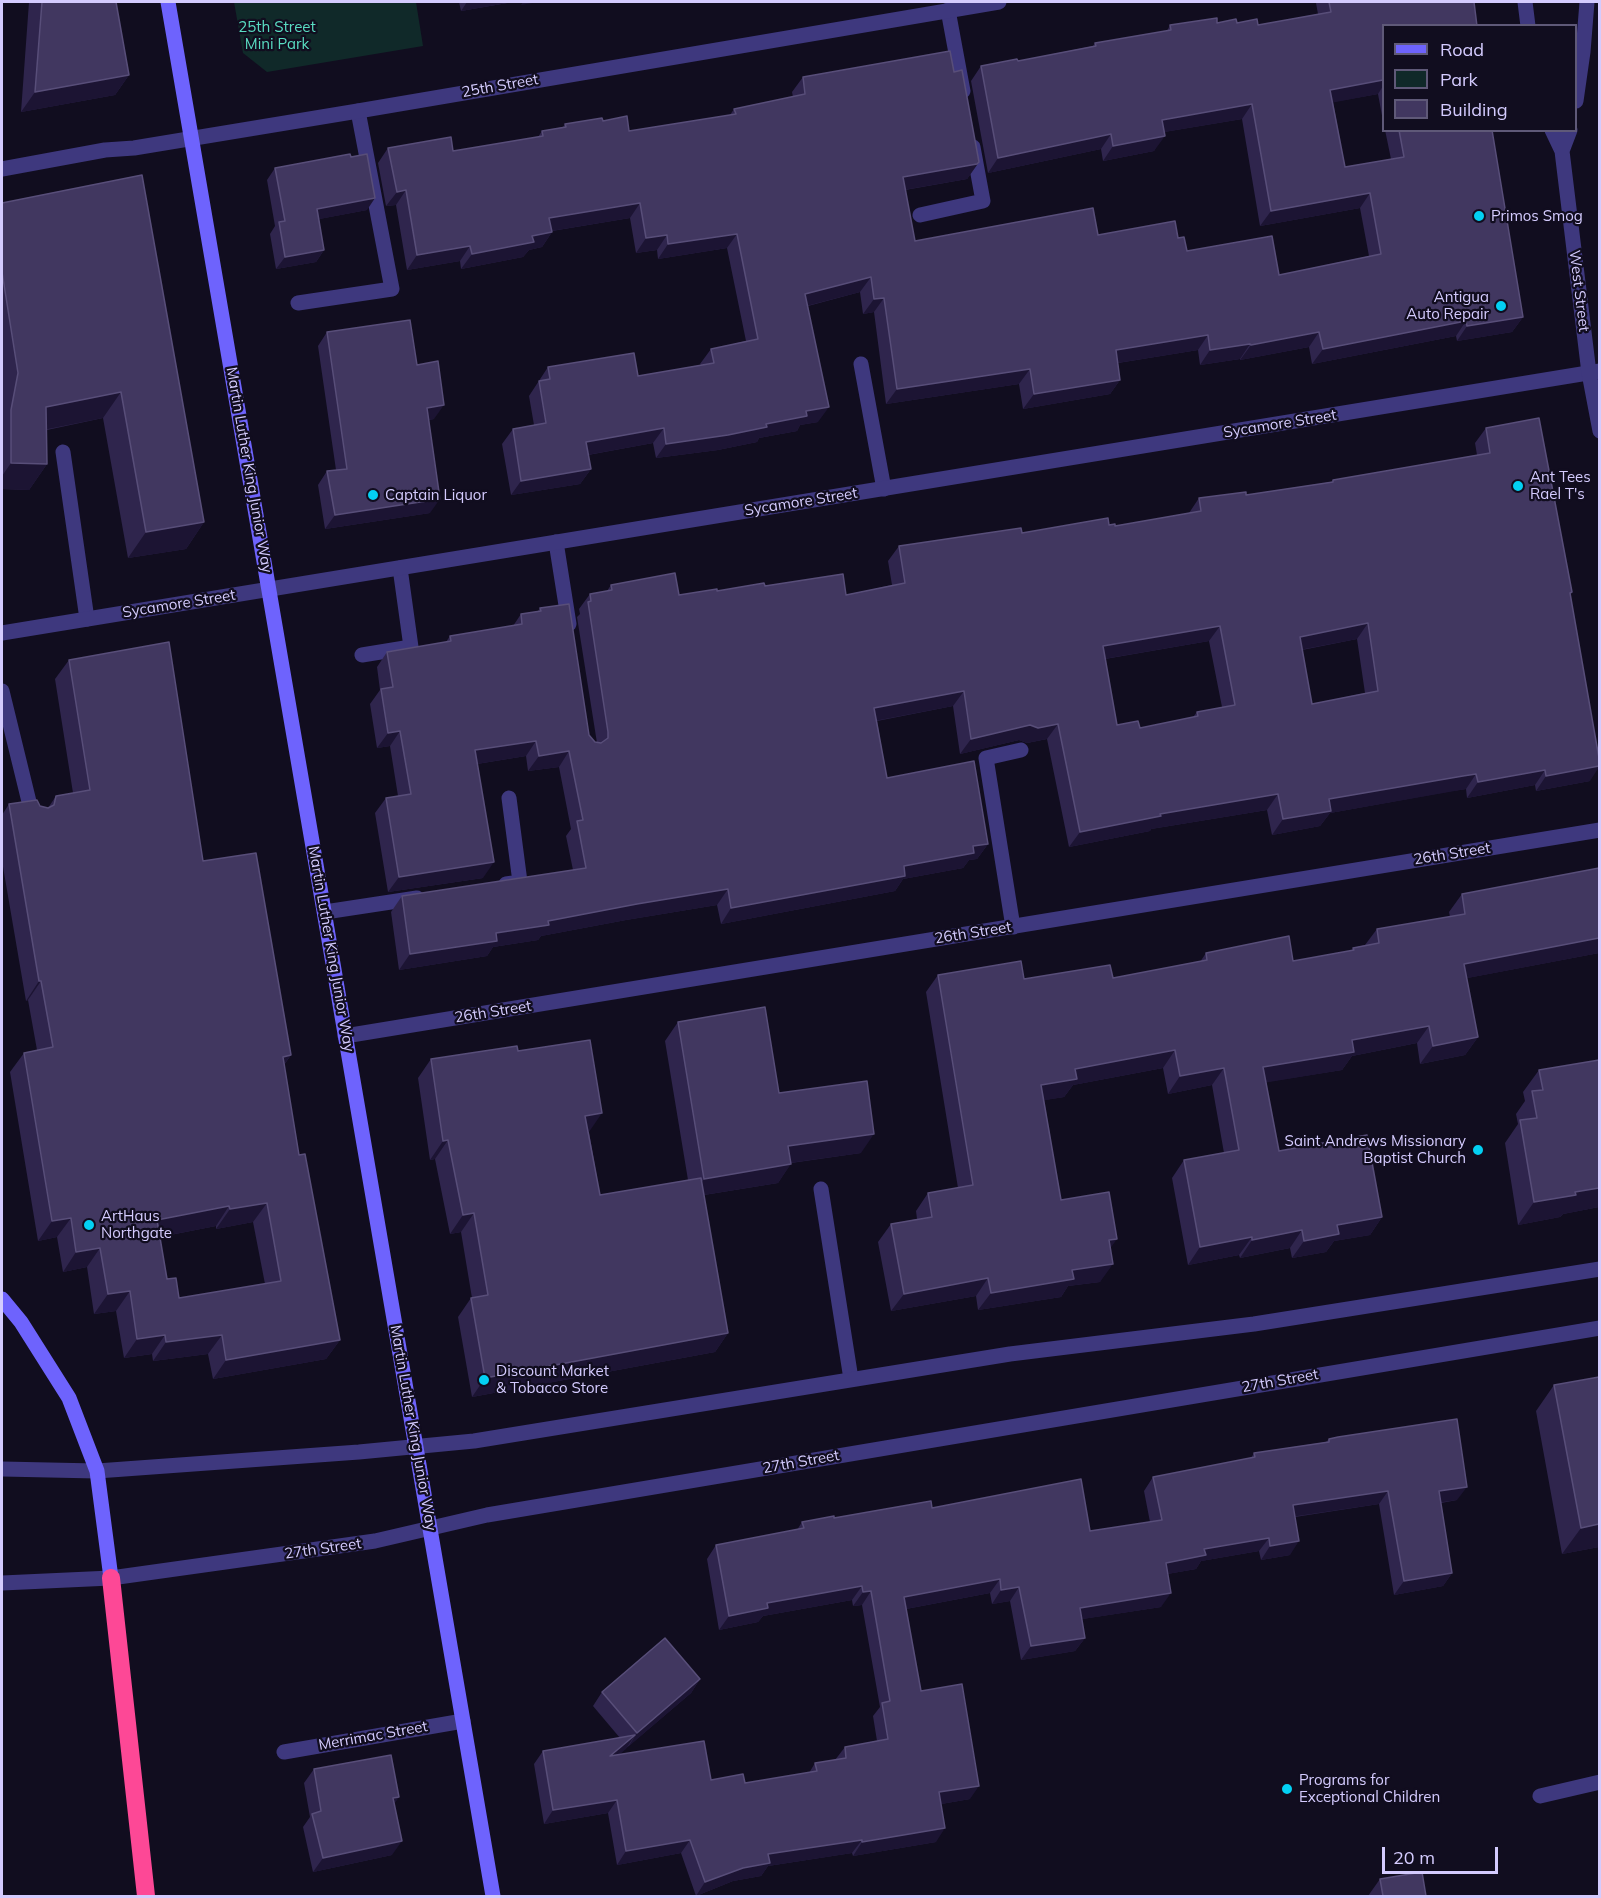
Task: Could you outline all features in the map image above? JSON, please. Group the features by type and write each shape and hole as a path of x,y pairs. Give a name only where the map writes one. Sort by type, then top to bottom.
{"highway":[{"path":"111,1578 146,1896"}],"main road":[{"name":"Martin Luther King Junior Way","path":"168,2 493,1896"},
{"path":"2,1299 21,1322 69,1398 97,1471 111,1578"}],"street":[{"name":"25th Street","path":"2,169 999,2"},
{"path":"1525,2 1528,24"},
{"path":"1577,89 1587,2"},
{"path":"948,10 964,100"},
{"path":"298,303 392,289 358,111"},
{"name":"West Street","path":"1553,132 1562,151 1594,372 1599,431"},
{"name":"West Street","path":"1562,151 1569,132"},
{"path":"920,214 983,201 970,134"},
{"path":"861,364 884,489"},
{"name":"Sycamore Street","path":"2,633 1594,372"},
{"path":"63,452 87,619"},
{"path":"556,542 571,634"},
{"path":"362,655 411,647 400,568"},
{"path":"2,691 33,818"},
{"path":"1012,927 986,758 1021,750"},
{"path":"497,886 520,882 509,798"},
{"name":"26th Street","path":"345,1036 1599,830"},
{"path":"325,912 428,896"},
{"path":"821,1189 850,1379"},
{"path":"2,1469 97,1471 416,1448 474,1441 1010,1353 1254,1324 1599,1269"},
{"name":"27th Street","path":"2,1583 111,1578 375,1541 499,1513 1599,1328"},
{"name":"Merrimac Street","path":"284,1752 463,1721"},
{"path":"1540,1796 1599,1782"}],"green space":[{"name":"25th Street Mini Park","path":"234,2 416,2 423,46 267,72 243,53"}],"building":[{"path":"42,2 116,2 129,75 35,92"},
{"path":"1329,2 1474,2 1477,24 1382,24 1382,80 1330,90 1345,167 1404,157 1399,132 1492,132 1523,317 1467,326 1466,321 1323,349 1319,332 1210,350 1208,335 1116,350 1120,380 1034,394 1030,369 897,389 884,298 874,299 871,277 805,294 829,407 806,411 807,416 766,424 767,427 666,444 664,428 586,442 591,469 521,481 513,429 546,423 539,381 550,379 548,367 634,353 638,376 714,363 711,349 758,339 737,234 668,244 667,235 646,238 640,203 549,218 552,232 532,236 534,242 472,254 470,246 417,255 406,190 397,192 388,148 451,137 453,151 543,136 542,131 566,127 565,124 602,118 603,121 627,116 629,131 736,114 734,109 805,94 803,77 950,51 954,72 962,70 979,162 903,177 915,241 1093,208 1098,235 1175,221 1178,238 1184,237 1187,251 1272,236 1279,275 1381,254 1370,193 1271,211 1252,104 1162,120 1165,136 1113,146 1111,134 998,158 981,66 1017,59 1018,61 1096,46 1095,43 1171,30 1170,25 1217,18 1217,23 1236,19 1237,23 1257,19 1258,25 1331,12"},
{"path":"350,154 351,157 367,154 375,198 317,209 324,250 285,257 279,222 285,221 275,168"},
{"path":"142,175 204,522 146,532 121,392 46,407 47,464 11,463 11,410 18,373 2,272 2,203"},
{"path":"410,320 417,365 438,361 444,405 427,408 440,499 335,515 327,471 347,469 327,332"},
{"path":"1539,418 1572,592 1570,593 1599,766 1546,776 1545,770 1478,782 1476,774 1463,776 1329,799 1331,811 1283,819 1278,794 1160,814 1161,816 1080,832 1058,724 1038,728 1030,725 971,739 964,691 874,708 887,778 974,761 988,844 973,846 974,853 904,866 905,876 731,908 728,889 548,921 549,925 496,933 497,941 410,954 402,896 586,868 577,821 583,820 569,751 539,756 536,741 475,750 494,862 399,877 386,798 411,794 400,731 388,733 381,689 393,687 387,652 451,641 450,636 522,624 521,614 541,611 540,608 569,604 589,735 595,742 601,743 608,738 608,732 588,602 591,601 590,594 612,590 611,585 675,573 679,595 764,583 765,586 843,574 846,595 905,583 899,546 1021,528 1022,533 1108,518 1109,525 1115,524 1115,526 1201,511 1199,498 1246,492 1246,495 1333,482 1333,480 1490,453 1486,428","holes":["1368,623 1378,691 1312,704 1300,637","1220,626 1235,705 1197,712 1198,716 1140,728 1138,721 1117,725 1103,646"]},
{"path":"169,642 203,861 256,853 291,1055 283,1057 299,1155 305,1154 340,1340 226,1360 222,1335 166,1342 165,1335 137,1339 130,1291 108,1294 100,1248 76,1252 71,1218 52,1221 24,1053 53,1047 41,981 39,981 9,804 37,800 40,806 48,808 54,805 56,796 90,790 69,660","holes":["267,1203 281,1281 179,1298 176,1278 167,1279 157,1220 229,1206 230,1209"]},
{"path":"1599,868 1599,938 1464,964 1478,1037 1433,1046 1429,1026 1352,1040 1354,1052 1263,1067 1279,1151 1367,1135 1382,1217 1337,1225 1339,1234 1304,1241 1302,1230 1200,1247 1184,1160 1239,1150 1224,1068 1180,1076 1175,1050 1075,1069 1077,1079 1041,1085 1061,1200 1109,1192 1117,1239 1109,1240 1113,1264 1072,1270 1074,1279 991,1293 988,1278 904,1294 891,1224 932,1217 928,1193 973,1185 938,975 1021,961 1024,979 1110,965 1113,978 1207,960 1206,953 1289,936 1293,961 1379,943 1377,929 1465,914 1462,894"},
{"path":"765,1007 779,1093 867,1081 874,1134 788,1146 791,1164 704,1179 678,1022"},
{"path":"590,1040 602,1113 585,1116 600,1195 701,1178 728,1333 485,1378 471,1298 488,1295 474,1213 463,1215 448,1140 443,1141 431,1059 517,1046 518,1051"},
{"path":"1599,1060 1599,1188 1575,1192 1576,1195 1534,1202 1520,1120 1537,1118 1532,1091 1543,1090 1539,1070"},
{"path":"1599,1377 1599,1524 1581,1528 1554,1385"},
{"path":"1457,1419 1467,1487 1439,1491 1452,1573 1404,1581 1388,1491 1293,1505 1299,1541 1270,1546 1269,1538 1204,1549 1206,1555 1166,1563 1171,1593 1080,1608 1085,1638 1031,1646 1019,1587 1001,1590 1000,1579 904,1597 921,1691 962,1684 979,1786 939,1792 945,1828 768,1854 770,1863 743,1868 705,1882 690,1840 626,1851 617,1800 553,1810 543,1751 635,1735 610,1756 704,1741 711,1780 743,1774 745,1783 817,1771 815,1763 846,1758 845,1747 888,1739 882,1703 890,1701 871,1591 863,1592 862,1586 767,1603 768,1608 729,1616 716,1545 804,1528 802,1522 834,1516 834,1518 931,1501 932,1508 1081,1479 1090,1531 1162,1520 1153,1477 1255,1457 1254,1453 1329,1442 1329,1439 1338,1437"},
{"path":"665,1638 700,1679 637,1733 602,1692"},
{"path":"391,1755 399,1797 393,1798 402,1841 323,1858 312,1814 321,1811 314,1769"},
{"path":"1422,1872 1426,1896 1383,1896 1380,1879"}],"place":[{"name":"Primos Smog","path":"1479,216"},
{"name":"Antigua Auto Repair","path":"1501,306"},
{"name":"Ant Tees Rael T's","path":"1518,486"},
{"name":"Captain Liquor","path":"373,495"},
{"name":"Saint Andrews Missionary Baptist Church","path":"1478,1150"},
{"name":"ArtHaus Northgate","path":"89,1225"},
{"name":"Discount Market & Tobacco Store","path":"484,1380"},
{"name":"Programs for Exceptional Children","path":"1287,1789"}]}
